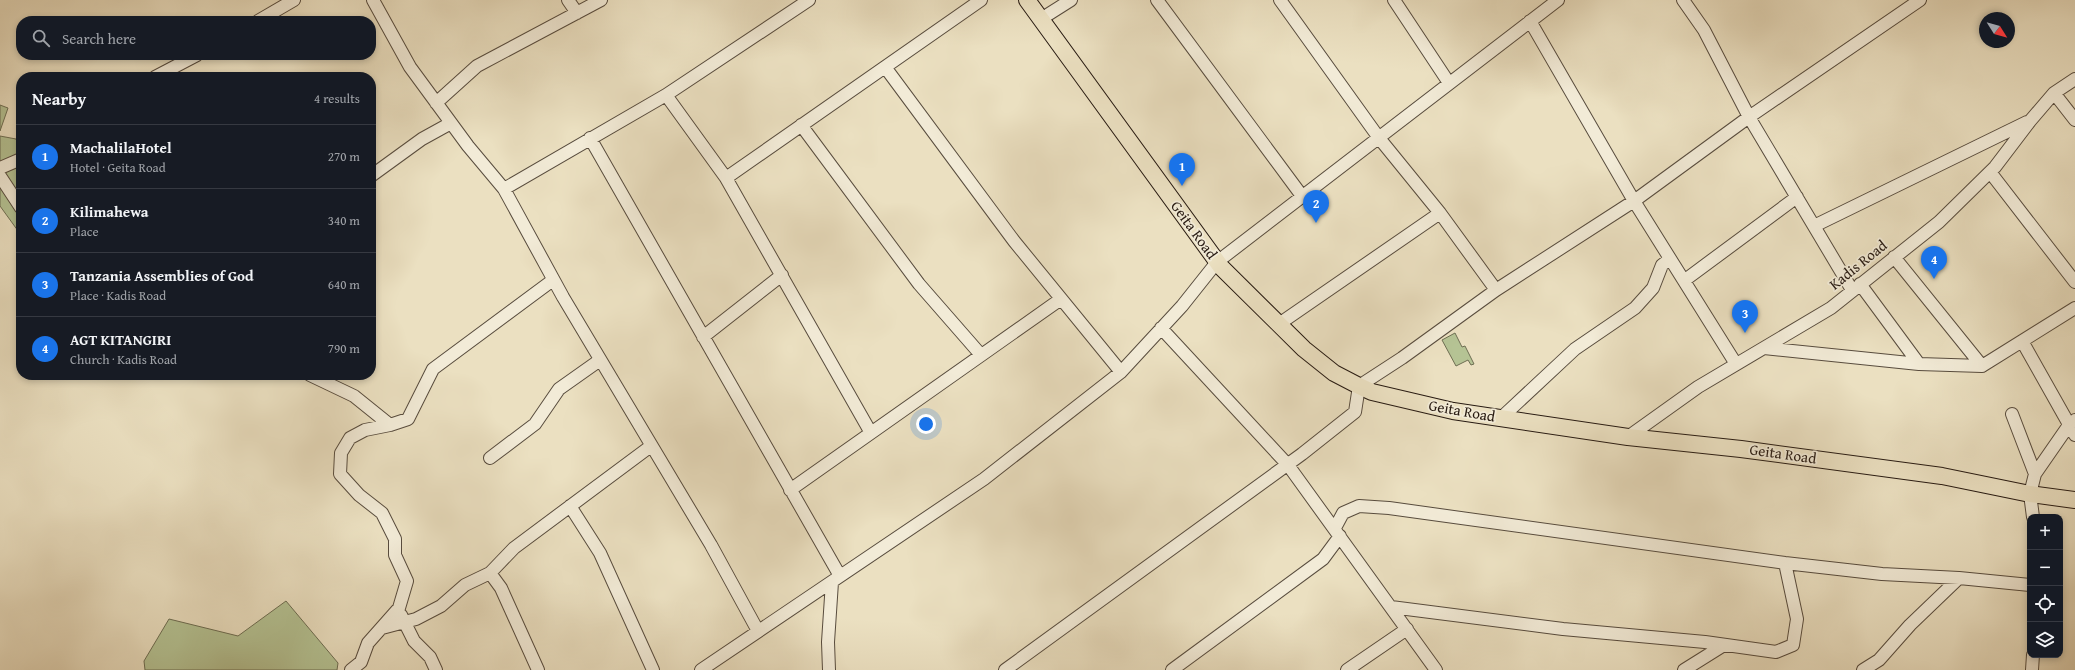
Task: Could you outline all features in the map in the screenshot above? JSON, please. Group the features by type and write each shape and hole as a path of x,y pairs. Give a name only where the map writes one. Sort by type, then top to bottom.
{"main road":[{"name":"Geita Road","path":"1027,0 1217,262 1304,349 1334,373 1359,386 1372,392 1453,411 1628,437 1741,449 1934,475 2030,494 2075,500"}],"street":[{"path":"267,16 294,0"},
{"path":"373,0 410,67 436,103 504,189 553,280 711,545 758,631"},
{"path":"568,0 577,12"},
{"path":"436,103 477,66 601,0"},
{"path":"504,189 666,95 810,0"},
{"path":"726,178 980,0"},
{"path":"1041,19 1071,0"},
{"path":"1157,0 1302,196"},
{"path":"1280,0 1379,138 1440,213 1496,290"},
{"path":"1394,0 1449,83"},
{"path":"701,670 984,479 1121,372 1182,306 1217,262 1558,0"},
{"path":"1683,0 1704,30 1750,117 1814,226 1856,287 1919,364"},
{"path":"1004,670 1288,465 1354,412 1359,386 1402,358 1496,290 1634,201 1750,117 1920,0"},
{"path":"1530,21 1634,201 1670,259 1685,280 1736,364"},
{"path":"165,72 187,60"},
{"path":"885,67 1014,242 1121,372"},
{"name":"Kadis Road","path":"1628,437 1698,388 1831,308 1939,222 1990,172 2054,93 2075,79"},
{"path":"2054,93 2075,120"},
{"path":"666,95 726,178 871,433"},
{"path":"1814,226 2030,121"},
{"path":"376,172 422,139 451,122"},
{"path":"801,125 919,284 981,355"},
{"path":"590,138 790,490 836,579 828,642 829,670"},
{"path":"0,168 16,161"},
{"path":"1990,172 2074,278"},
{"path":"0,176 16,200"},
{"path":"1685,280 1797,197"},
{"path":"1278,324 1440,213"},
{"path":"1894,257 1982,366"},
{"path":"1501,418 1575,349 1635,308 1653,288 1662,264 1670,259"},
{"path":"703,337 782,276"},
{"path":"351,670 361,662 368,643 398,608 407,581 395,555 395,539 382,514 359,495 340,474 341,453 350,438 365,430 390,426 408,419 433,368 553,280"},
{"path":"790,490 1061,298"},
{"path":"1764,348 1919,364 1982,366 2075,308"},
{"path":"1161,328 1288,465 1338,532 1436,670"},
{"path":"2022,341 2073,427 2035,474 2030,494 2033,514"},
{"path":"490,458 535,424 559,389 600,360"},
{"path":"320,380 354,396 390,426"},
{"path":"2012,414 2035,474"},
{"path":"380,629 416,619 441,606 465,585 490,573 514,548 651,446"},
{"path":"570,506 600,553 653,670"},
{"path":"1172,670 1323,559 1338,532 1343,514 1359,506 1389,508 1785,563 1882,574 1959,578 2027,585"},
{"path":"1391,607 1563,629 1724,645 1776,652 1793,645 1797,619 1785,563"},
{"path":"490,573 501,588 538,670"},
{"path":"1863,670 1879,660 1910,625 1959,578"},
{"path":"398,608 414,641 430,657 436,670"},
{"path":"1347,670 1407,629"},
{"path":"1684,670 1724,645"},
{"path":"2032,670 2033,658"}],"green space":[{"path":"0,105 8,108 0,131"},
{"path":"0,136 16,139 16,228 0,206"},
{"path":"1455,333 1462,347 1465,346 1474,364 1471,365 1468,360 1456,366 1442,340"},
{"path":"286,601 338,663 337,670 145,670 144,661 169,619 238,636"}],"place":[{"name":"MachalilaHotel","path":"1182,186"},
{"name":"Kilimahewa","path":"1316,223"},
{"name":"AGT KITANGIRI","path":"1934,279"},
{"name":"Tanzania Assemblies of God","path":"1745,333"}]}
